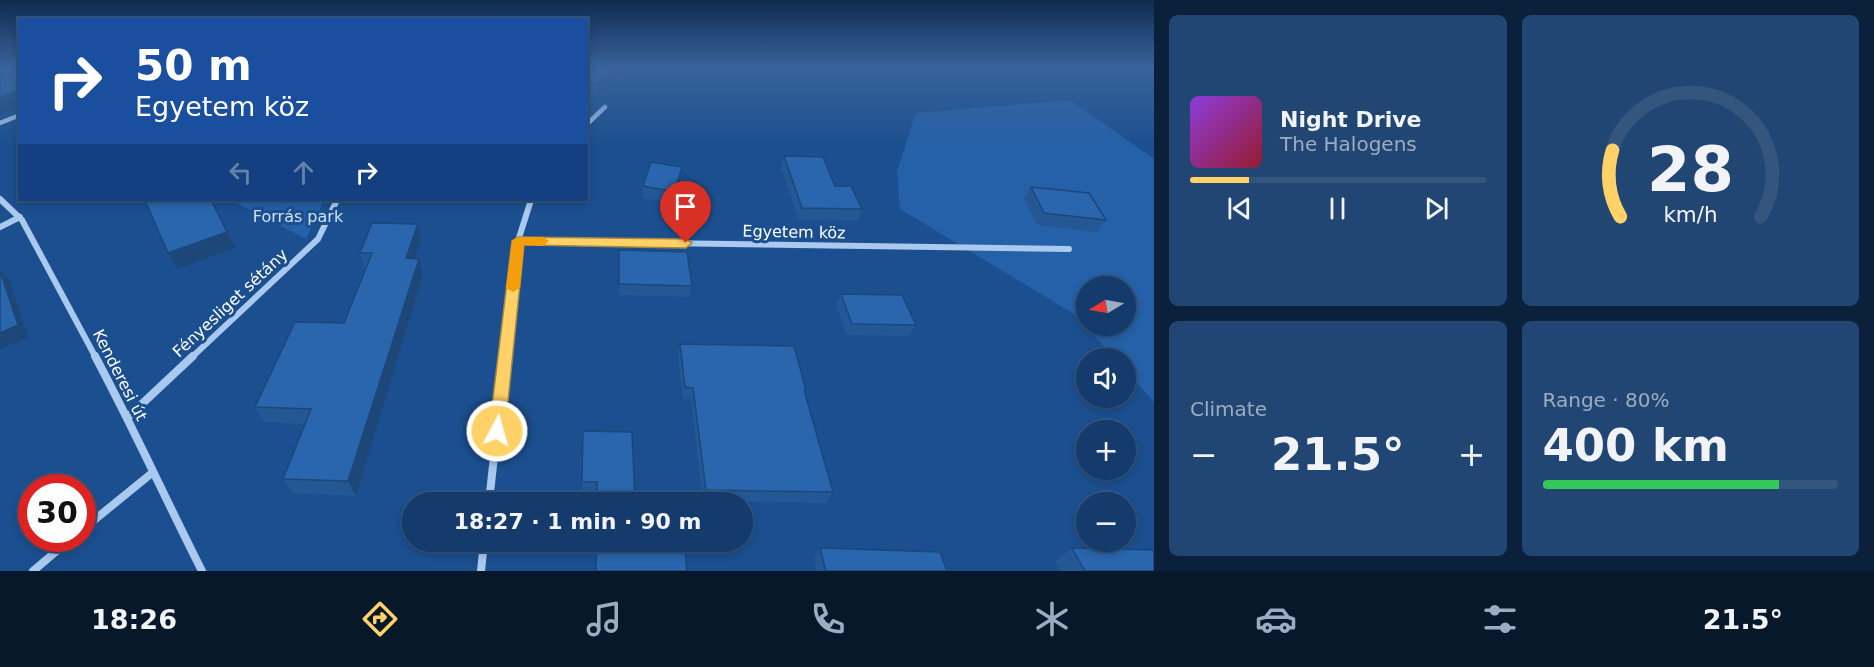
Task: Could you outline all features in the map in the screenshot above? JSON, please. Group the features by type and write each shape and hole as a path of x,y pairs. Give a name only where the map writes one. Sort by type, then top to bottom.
{"street":[{"path":"588,123 605,106"},
{"path":"0,123 18,116"},
{"name":"Kenderesi út","path":"0,199 20,217 128,417 152,473 202,571"},
{"name":"Fényesliget sétány","path":"128,417 318,240 336,201"},
{"path":"490,492 518,241 531,201"},
{"path":"0,227 20,217"},
{"name":"Egyetem köz","path":"518,241 1069,249"},
{"path":"96,519 152,473"},
{"path":"33,571 55,552"},
{"path":"481,571 483,552"}],"green space":[{"path":"1070,100 1154,159 1154,402 1136,382 1136,348 1106,348 1094,336 1136,336 1136,276 1076,276 1076,316 900,209 897,171 916,113"},
{"name":"Forrás park","path":"233,201 324,201 306,239"}],"building":[{"path":"784,156 823,157 835,186 851,186 862,209 802,208"},
{"path":"651,162 682,167 675,192 643,186"},
{"path":"1031,187 1089,193 1106,220 1044,213"},
{"path":"145,201 212,201 227,232 168,253"},
{"path":"372,223 418,224 406,258 419,259 348,481 283,479 311,409 255,407 295,322 344,323 372,253 360,253"},
{"path":"619,250 687,252 692,286 619,284"},
{"path":"0,271 18,325 0,333"},
{"path":"841,294 902,295 916,325 852,324"},
{"path":"680,344 794,346 833,492 706,490 693,388 685,387"},
{"path":"583,431 632,432 635,492 597,492 597,482 582,482"},
{"path":"820,548 940,552 947,571 826,571"},
{"path":"1072,548 1076,548 1076,552 1154,550 1154,571 1085,571"},
{"path":"597,552 685,552 687,571 596,571"}],"slow traffic":[{"path":"513,288 518,241 543,241"}],"route":[{"path":"497,431 518,241 686,243"}]}
